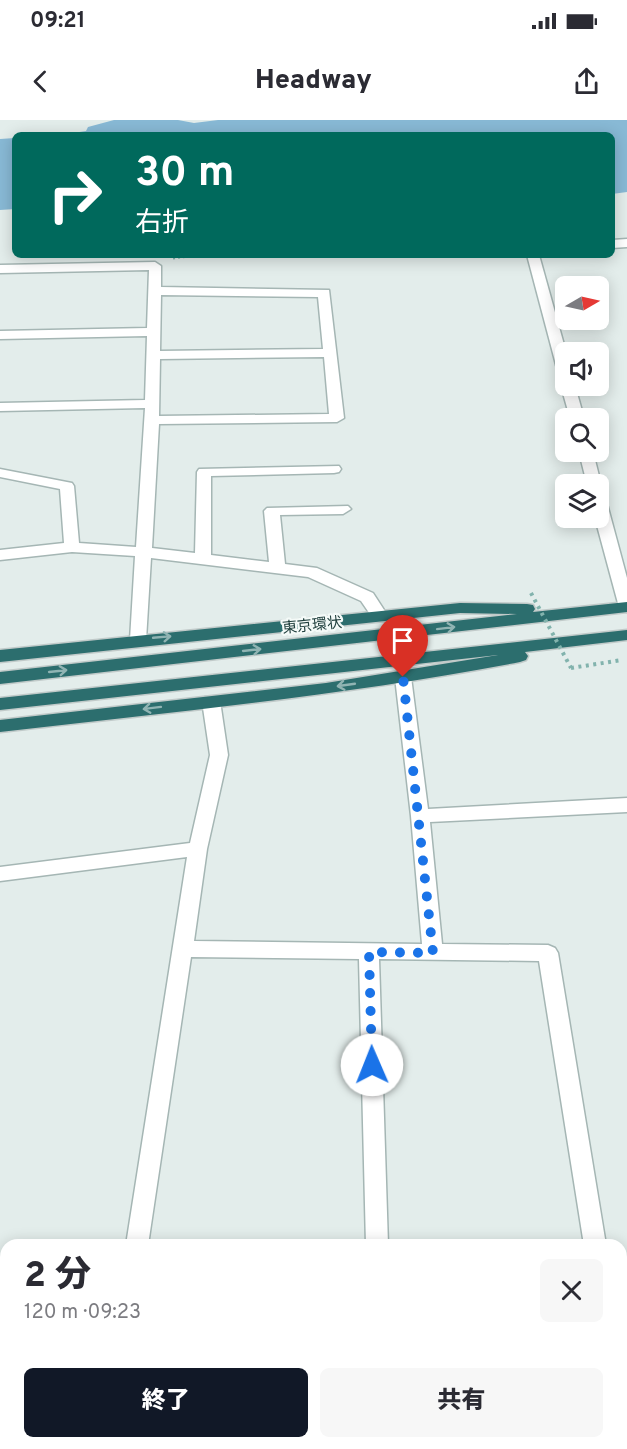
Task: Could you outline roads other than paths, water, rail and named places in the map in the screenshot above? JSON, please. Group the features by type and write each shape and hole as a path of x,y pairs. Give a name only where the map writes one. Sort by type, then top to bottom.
{"highway":[{"name":"東京環状","path":"0,678 627,607"},
{"path":"0,656 459,608 595,611"},
{"path":"0,726 465,668 618,636"},
{"path":"0,704 618,636"}],"street":[{"path":"534,258 557,342"},
{"path":"0,269 155,266 151,412 138,640"},
{"path":"0,407 337,418 324,293 154,291"},
{"path":"0,335 153,332"},
{"path":"152,356 330,353"},
{"path":"203,559 204,472 334,469"},
{"path":"0,473 67,486 72,547"},
{"path":"277,568 272,511 343,509"},
{"path":"606,528 627,607"},
{"path":"0,555 72,547 144,552 311,572 367,597 380,616"},
{"path":"403,677 420,816 433,953"},
{"path":"138,1239 198,849 219,755 211,701"},
{"path":"420,816 627,805"},
{"path":"0,874 198,849"},
{"path":"182,949 548,953 594,1239"},
{"path":"369,952 376,1239"}],"water":[{"path":"114,120 178,120 194,123 218,120 627,120 627,192 615,194 615,132 80,132 86,131 88,127"},
{"path":"12,138 12,209 0,210 0,139"}]}
